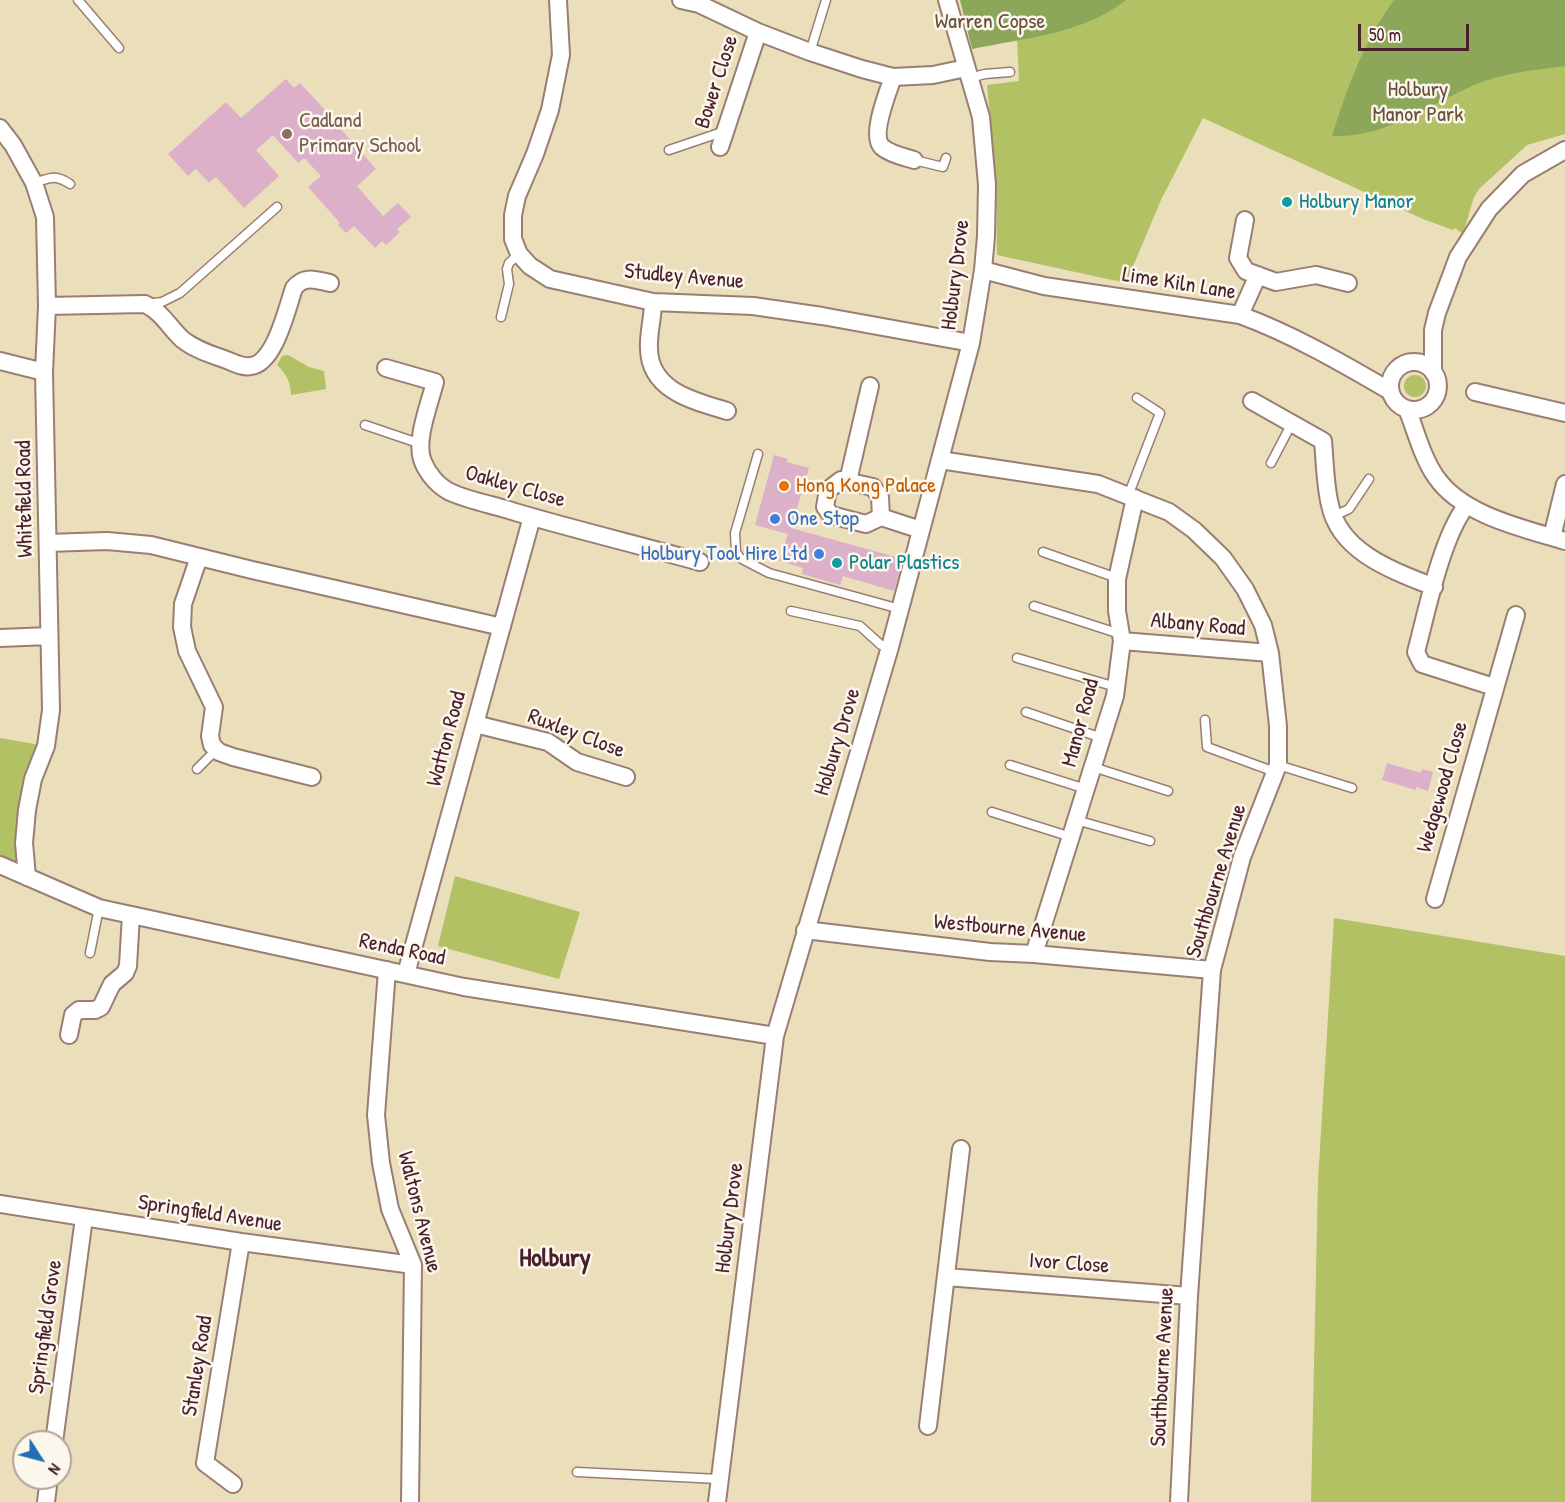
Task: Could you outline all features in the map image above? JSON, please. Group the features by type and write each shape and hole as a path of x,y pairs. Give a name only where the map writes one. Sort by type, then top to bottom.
{"street":[{"path":"519,254 513,239 513,215 517,196 550,110 561,55 558,0"},
{"path":"681,0 699,4 758,32 810,52 893,77 968,73"},
{"name":"Holbury Drove","path":"717,1502 775,1036 890,647 971,343 983,270 987,185 981,117 947,0"},
{"name":"Bower Close","path":"720,147 758,32"},
{"path":"893,77 879,124 878,137 882,146 892,153 914,160"},
{"name":"Whitefield Road","path":"0,128 13,145 34,183 45,217 47,306 44,372 51,710 46,746 33,779 27,810 24,843 27,877"},
{"path":"1434,372 1424,364 1412,362 1406,363 1396,371 1390,384 1390,391 1396,403 1415,409 1429,405 1437,393 1433,330 1437,313 1458,257 1489,209 1523,174 1565,150"},
{"path":"1245,220 1238,258 1246,272 1276,282 1316,275 1348,283"},
{"name":"Studley Avenue","path":"519,254 530,266 550,279 653,302 753,306 971,343"},
{"name":"Lime Kiln Lane","path":"983,270 1044,286 1240,315 1265,324 1359,372 1390,391"},
{"path":"1240,315 1258,275"},
{"path":"47,306 145,304 154,309 183,340 199,350 243,366 253,366 263,361 271,351 294,288 300,281 308,279 330,283"},
{"path":"653,302 649,351 653,366 664,384 688,400 727,411"},
{"path":"1412,362 1433,330"},
{"path":"0,361 44,372"},
{"name":"Oakley Close","path":"386,368 435,382 421,444 422,461 436,482 448,491 532,517 700,562"},
{"name":"Lime Kiln Lane","path":"1359,372 1396,371"},
{"path":"848,481 870,386"},
{"path":"1475,392 1565,413"},
{"path":"1252,401 1323,441 1330,507 1342,533 1365,555 1397,573 1434,587"},
{"path":"1415,409 1418,435 1425,456 1436,476 1450,494 1466,506 1559,539 1565,484"},
{"name":"Southbourne Avenue","path":"940,460 1098,484 1169,512 1194,530 1223,558 1245,589 1263,625 1270,653 1278,726 1277,769 1242,857 1212,970 1189,1296 1179,1502"},
{"path":"881,516 880,497 873,487 841,480 828,490 825,507 831,515 866,524 881,516 921,530"},
{"name":"Manor Road","path":"1034,954 1115,696 1121,638 1117,611 1117,578 1132,497"},
{"path":"1466,506 1457,518 1434,587 1416,652 1422,664 1494,687"},
{"name":"Watton Road","path":"406,974 532,517"},
{"path":"48,543 107,541 151,545 502,627"},
{"path":"199,556 183,604 182,627 187,651 214,707 210,736 212,745 233,757 312,777"},
{"name":"Wedgewood Close","path":"1435,899 1516,615"},
{"path":"0,638 49,636"},
{"name":"Albany Road","path":"1121,638 1270,653"},
{"name":"Ruxley Close","path":"475,724 548,742 577,762 626,777"},
{"name":"Renda Road","path":"0,865 99,908 465,987 775,1036"},
{"path":"69,1035 73,1015 79,1010 101,1008 112,984 125,973 128,966 131,915"},
{"name":"Westbourne Avenue","path":"805,930 990,952 1212,970"},
{"name":"Waltons Avenue","path":"387,970 376,1115 381,1163 390,1209 413,1266 410,1502"},
{"path":"928,1426 961,1149"},
{"name":"Springfield Avenue","path":"0,1204 413,1266"},
{"name":"Springfield Grove","path":"56,1430 84,1218"},
{"name":"Stanley Road","path":"233,1484 205,1463 242,1242"},
{"name":"Ivor Close","path":"946,1277 1189,1296"}],"lane":[{"path":"78,0 119,48"},
{"path":"810,52 826,0"},
{"path":"968,73 1010,72"},
{"path":"669,150 725,131"},
{"path":"914,160 943,167 946,158"},
{"path":"34,183 54,177 62,178 70,184"},
{"path":"145,304 162,302 180,292 278,207"},
{"path":"501,317 508,284 507,269 509,263 519,254"},
{"path":"1132,497 1160,413 1137,398"},
{"path":"1271,463 1292,423"},
{"path":"365,426 421,444"},
{"path":"758,454 735,533 736,552 740,558 768,573 900,609"},
{"path":"1334,516 1348,509 1369,479"},
{"path":"1043,552 1117,578"},
{"path":"1034,606 1121,638"},
{"path":"791,611 860,626 880,645 890,647"},
{"path":"1017,658 1116,687"},
{"path":"1026,712 1102,738"},
{"path":"1205,720 1207,747 1277,769 1352,788"},
{"path":"197,769 217,749"},
{"path":"1010,765 1086,789"},
{"path":"1093,766 1168,791"},
{"path":"992,812 1071,837"},
{"path":"1076,820 1150,841"},
{"path":"90,953 99,908"},
{"path":"577,1472 719,1479"}],"green space":[{"name":"Warren Copse","path":"960,0 1126,0 1109,11 1072,28 972,49"},
{"name":"Holbury Manor Park","path":"1122,0 1565,0 1565,134 1527,145 1479,189 1474,197 1463,234 1455,228 1453,230 1423,219 1203,118 1161,200 1126,283 997,255 996,177 987,85 1019,81 1017,39"},
{"path":"1394,0 1565,0 1565,66 1519,72 1496,78 1474,85 1388,126 1370,132 1332,136 1357,65"},
{"path":"288,355 309,367 324,371 326,389 291,395 287,378 277,365 282,356"},
{"path":"1415,375 1425,382 1426,386 1419,396 1415,397 1405,390 1404,386 1411,376"},
{"path":"0,738 46,746 33,779 27,877 0,865"},
{"path":"455,876 580,912 559,979 438,946"},
{"path":"1334,918 1565,956 1565,1502 1311,1502 1318,1181"}],"building":[{"path":"286,79 294,88 300,83 376,169 357,186 383,216 398,203 411,217 397,229 400,232 386,245 382,241 375,248 354,226 346,233 308,187 321,176 304,158 298,163 273,135 256,150 279,176 244,208 216,177 209,183 196,169 188,176 168,154 226,102 241,118"},
{"path":"774,455 788,459 787,462 809,468 791,528 903,559 894,591 843,576 840,585 802,574 803,568 779,561 788,534 755,525"},
{"path":"1387,763 1421,773 1422,769 1433,772 1428,791 1416,787 1416,790 1382,780"}],"place":[{"name":"Cadland Primary School","path":"287,134"},
{"name":"Holbury Manor","path":"1287,202"},
{"name":"Hong Kong Palace","path":"784,486"},
{"name":"One Stop","path":"775,519"},
{"name":"Holbury Tool Hire Ltd","path":"819,554"},
{"name":"Polar Plastics","path":"837,563"}],"district":[{"name":"Holbury","path":"555,1259"}]}
